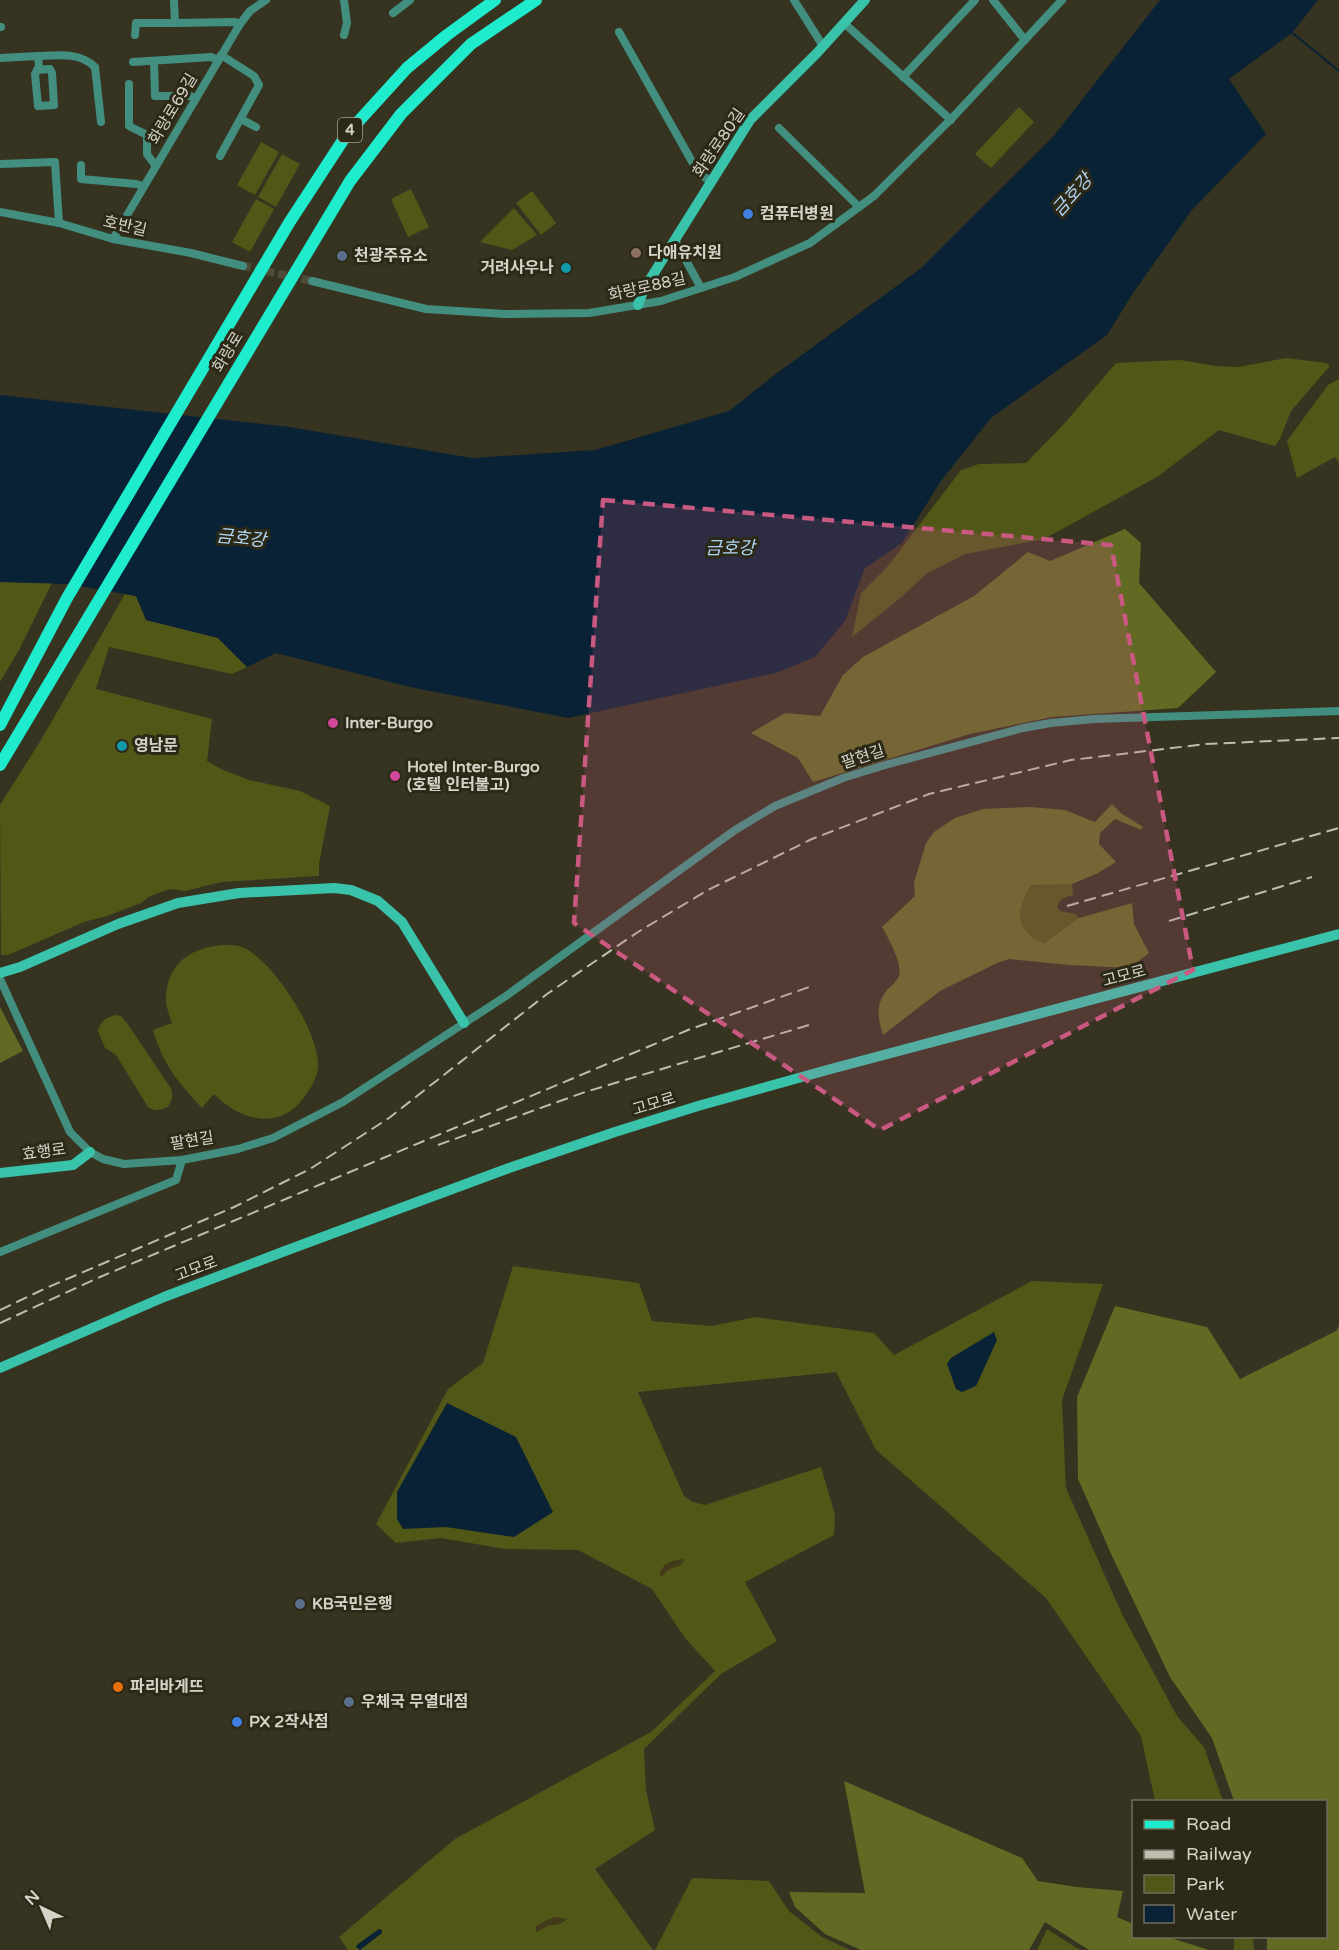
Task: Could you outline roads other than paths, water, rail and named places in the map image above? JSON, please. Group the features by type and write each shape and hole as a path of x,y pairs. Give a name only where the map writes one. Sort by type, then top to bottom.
{"main road":[{"name":"화랑로","path":"0,725 68,598 289,223 347,134 407,68 447,34 495,0"},
{"name":"화랑로","path":"0,765 350,181 401,114 471,44 536,0"},
{"name":"화랑로80길","path":"638,305 644,289 750,120 865,0"},
{"path":"0,712 24,679"},
{"path":"0,973 20,967 118,924 178,903 239,893 334,888 351,890 378,901 402,922 464,1023"},
{"name":"고모로","path":"0,1368 164,1297 509,1168 615,1132 827,1070 1339,934"},
{"name":"효행로","path":"0,1173 73,1165 90,1152"}],"street":[{"path":"174,0 175,23"},
{"name":"화랑로69길","path":"113,238 240,24 250,11 266,0"},
{"path":"344,0 347,23 344,35"},
{"path":"393,13 410,0"},
{"path":"794,0 823,46"},
{"path":"903,77 975,0"},
{"path":"993,0 1025,40"},
{"name":"화랑로88길","path":"312,281 426,309 504,314 589,313 661,301 735,278 810,243 874,196 951,120 1062,0"},
{"path":"135,35 135,23 235,22 240,24"},
{"path":"844,23 951,120"},
{"path":"619,32 699,174 711,180"},
{"path":"0,58 69,55 89,61 95,67 101,122"},
{"path":"38,56 39,67 35,74 38,106 54,105 52,73 50,69 38,70"},
{"path":"133,62 211,57 219,58 254,76 259,85 219,156"},
{"path":"154,60 154,96 195,98"},
{"path":"129,84 129,126 147,135 147,154 155,165"},
{"path":"241,119 256,127"},
{"path":"779,128 859,207"},
{"path":"0,164 55,162 59,223"},
{"path":"81,165 81,179 143,186"},
{"name":"호반길","path":"0,212 59,223 113,238 243,266"},
{"path":"676,237 701,288"},
{"name":"팔현길","path":"0,979 70,1132 90,1152 103,1160 124,1164 182,1160 238,1149 273,1138 343,1102 516,989 756,816 802,794 843,778 908,759 1023,728 1051,723 1094,719 1339,711"},
{"path":"0,1252 176,1180 182,1160"}],"water":[{"name":"금호강","path":"1160,0 1318,0 1292,33 1229,79 1266,134 1192,210 1133,293 1107,335 991,418 941,481 902,543 865,568 845,621 815,657 776,673 568,718 410,687 276,653 247,667 218,638 146,620 136,596 67,584 0,582 0,395 289,427 472,458 595,450 729,411 777,373 920,269 1053,137"},
{"path":"994,1332 997,1340 976,1386 962,1392 956,1389 947,1364 951,1358"},
{"path":"447,1403 516,1437 553,1512 514,1537 446,1527 403,1529 397,1519 397,1492"},
{"path":"379,1929 382,1933 360,1950 356,1947 358,1944"}],"waterway":[{"path":"1290,31 1339,71"}],"tunnel":[{"path":"243,266 312,281"}],"railway":[{"path":"0,1310 234,1207 310,1169 389,1118 547,994 638,932 708,890 812,839 929,794 1071,760 1206,744 1339,738"},
{"path":"1067,906 1339,828"},
{"path":"1169,921 1312,877"},
{"path":"0,1323 100,1277 688,1030 812,986"},
{"path":"438,1145 585,1092 809,1025"}],"place":[{"name":"컴퓨터병원","path":"748,214"},
{"name":"다애유치원","path":"636,253"},
{"name":"천광주유소","path":"342,256"},
{"name":"거려사우나","path":"566,268"},
{"name":"Inter-Burgo","path":"333,723"},
{"name":"영남문","path":"122,746"},
{"name":"Hotel Inter-Burgo (호텔 인터불고)","path":"395,776"},
{"name":"KB국민은행","path":"300,1604"},
{"name":"파리바게뜨","path":"118,1687"},
{"name":"우체국 무열대점","path":"349,1702"},
{"name":"PX 2작사점","path":"237,1722"}]}
